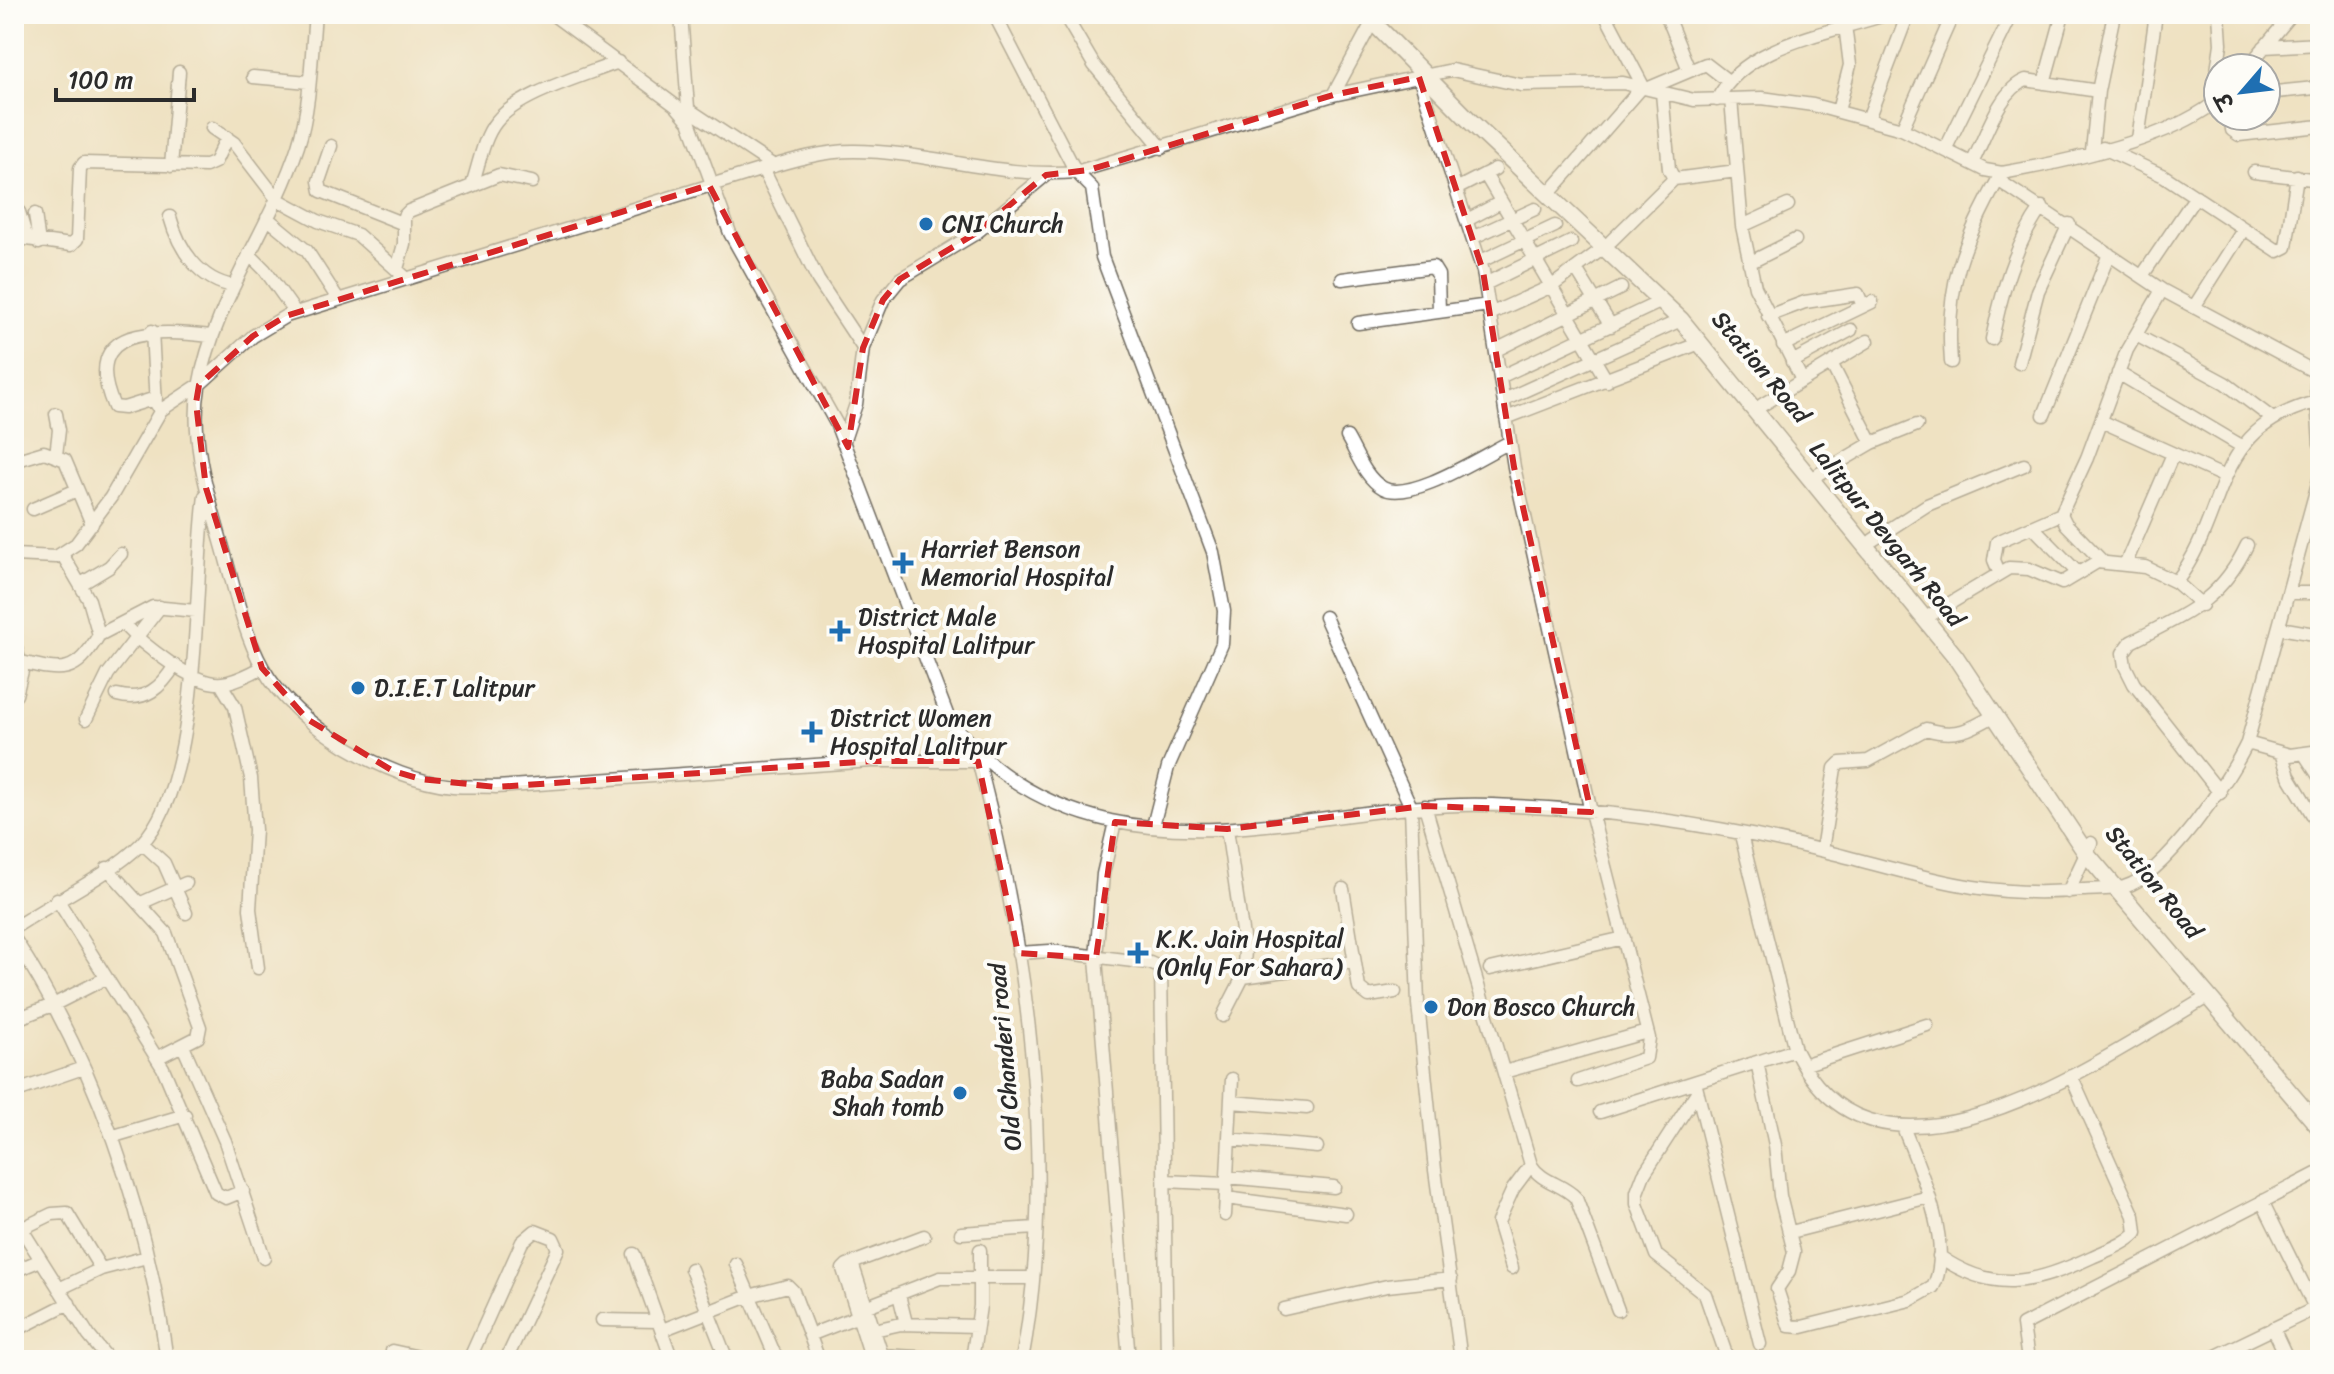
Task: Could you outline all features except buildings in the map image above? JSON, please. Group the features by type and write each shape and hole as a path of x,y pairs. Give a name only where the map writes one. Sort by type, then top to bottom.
{"main road":[{"name":"Lalitpur Devgarh Road","path":"1373,16 1426,75 1608,244 1681,320 1955,656 2088,848 2187,976 2205,992 2320,1128"},
{"name":"Station Road","path":"1426,75 1553,189 1697,327 1932,614 2088,848"}],"street":[{"path":"315,14 298,145 277,199 211,336 199,385 196,424 206,488 262,668 307,719 337,740 393,771 452,786 496,787 872,761 977,757"},
{"path":"552,14 688,115 768,167 818,280 863,348"},
{"path":"681,14 688,115 709,185 730,233 810,373 843,443 948,717 977,757 1035,794 1075,812 1146,826 1227,829 1418,806 1493,805 1591,812 1822,850 1920,879 1972,888 2017,894 2121,887 2168,854 2220,793 2247,743 2320,476"},
{"path":"994,14 1084,181 1102,257 1209,540 1224,611 1222,644 1168,767 1146,826"},
{"path":"1064,14 1094,65 1162,148"},
{"path":"1605,14 1646,87"},
{"path":"1666,14 1689,70"},
{"path":"1868,119 1908,14"},
{"path":"1902,129 1953,14"},
{"path":"1945,150 2012,14"},
{"path":"2044,83 2063,14"},
{"path":"2098,150 2098,91 2114,14"},
{"path":"2138,139 2156,14"},
{"path":"2219,14 2220,52"},
{"path":"2260,52 2292,14"},
{"path":"1717,100 1728,81 1743,67 1791,44 1882,15"},
{"path":"1333,95 1373,16"},
{"path":"1838,111 1850,65 1845,25"},
{"path":"2264,47 2320,44"},
{"path":"472,185 488,138 504,115 541,93 618,62"},
{"path":"1553,189 1646,87 1710,64 1728,81"},
{"path":"14,555 50,558 62,554 92,524 126,473 157,416 199,385 253,336 295,312 338,299 401,273 768,167 853,151 1084,181 1162,148 1333,95 1452,70 1521,85 1599,81 1646,87 1694,100 1788,100 1902,129 2000,177 2162,290 2317,373"},
{"path":"171,166 179,72"},
{"path":"1426,75 1481,261 1510,442 1591,812 1650,1044 1646,1058 1578,1081"},
{"path":"253,77 308,82"},
{"path":"1972,163 2012,88 2026,80 2098,91"},
{"path":"2282,91 2315,88"},
{"path":"1662,93 1669,169 1674,179"},
{"path":"1731,99 1742,226 1755,287 1802,380"},
{"path":"1951,362 1948,317 1952,289 1975,225 2000,177 2138,139 2183,123 2202,111"},
{"path":"2282,130 2320,126"},
{"path":"212,128 227,137 277,199 318,221 358,235 401,273"},
{"path":"2235,132 2239,135 2266,132"},
{"path":"19,212 27,239 67,246 76,242 80,168 88,161 171,166 212,164 227,137"},
{"path":"331,146 319,181 321,191 404,224"},
{"path":"2098,150 2164,176 2265,245 2284,250 2291,225 2297,176"},
{"path":"1358,323 1439,312 1489,310 1552,286 1608,244 1674,179 1737,171"},
{"path":"1458,188 1490,172 1501,202 1607,381"},
{"path":"2254,172 2320,180"},
{"path":"401,273 404,216 409,211 499,175 532,182"},
{"path":"843,443 856,404 863,348 883,300 900,279 994,220 1046,175"},
{"path":"2142,276 2196,196"},
{"path":"1469,219 1501,202"},
{"path":"1742,226 1788,205"},
{"path":"1992,339 2001,295 2019,245 2042,207"},
{"path":"1474,237 1535,209"},
{"path":"35,214 39,243"},
{"path":"170,217 179,241 200,272 214,283 234,286"},
{"path":"267,218 307,251 338,299"},
{"path":"2019,363 2038,291 2069,224"},
{"path":"1481,261 1555,226"},
{"path":"2194,307 2243,230"},
{"path":"1749,263 1795,240"},
{"path":"1485,284 1571,242"},
{"path":"249,254 265,270 295,312"},
{"path":"2044,415 2109,254"},
{"path":"1342,279 1433,267 1438,275 1439,312"},
{"path":"1576,269 1611,326"},
{"path":"1496,350 1621,288"},
{"path":"1999,572 1994,560 1997,542 2061,514 2118,373 2162,290"},
{"path":"1768,316 1805,302 1858,294 1868,304 1783,345"},
{"path":"1500,377 1662,301"},
{"path":"1504,400 1681,320"},
{"path":"1792,362 1851,330"},
{"path":"156,398 114,407 107,380 107,365 116,346 134,334 152,331 211,336"},
{"path":"152,331 157,416"},
{"path":"2136,335 2225,383 2273,419"},
{"path":"2320,340 2316,402 2320,444"},
{"path":"1762,405 1868,341"},
{"path":"1506,418 1700,343"},
{"path":"1831,363 1872,443"},
{"path":"2118,373 2243,447"},
{"path":"2176,582 2195,553 2223,476 2243,447 2273,419 2291,408 2316,402"},
{"path":"56,414 59,430 56,455"},
{"path":"2101,421 2223,476"},
{"path":"1819,474 1872,443 1917,425"},
{"path":"1347,437 1369,475 1382,487 1395,493 1420,487 1510,442"},
{"path":"14,461 35,452 56,455 69,465 92,524"},
{"path":"2125,565 2173,454"},
{"path":"1873,540 1927,505 2024,465"},
{"path":"14,928 142,843 162,809 184,743 206,488"},
{"path":"33,509 77,490"},
{"path":"2061,514 2066,524 2102,561 2145,567 2176,582 2202,605"},
{"path":"2033,527 2078,573"},
{"path":"2220,793 2134,684 2125,666 2123,653 2131,642 2202,605 2225,583 2247,545"},
{"path":"62,554 81,584 95,616 99,635"},
{"path":"81,584 109,567 121,554"},
{"path":"1932,614 1999,572 2019,567 2062,583 2102,561"},
{"path":"2289,593 2320,593"},
{"path":"21,662 62,671 71,668 99,635 146,609 160,607 196,611"},
{"path":"86,719 103,683 160,607"},
{"path":"1325,617 1418,806 1531,1165 1538,1174 1565,1187 1576,1198 1618,1310"},
{"path":"122,623 136,638 205,681 221,684 262,668"},
{"path":"2280,628 2320,635"},
{"path":"14,640 22,678 16,695"},
{"path":"117,695 133,697 155,691 175,665"},
{"path":"221,684 235,707 251,778 255,830 250,909 258,968"},
{"path":"1822,850 1835,768 1840,763 1868,761 1926,729 1948,734 1965,733 1995,715"},
{"path":"2247,743 2281,753 2305,755 2320,751"},
{"path":"2281,753 2289,776 2320,827"},
{"path":"2305,755 2320,778"},
{"name":"Old Chanderi road","path":"977,757 1002,857 1018,953 1036,1152 1032,1278 1022,1360"},
{"path":"1418,806 1418,1004 1435,1170 1461,1360"},
{"path":"1115,822 1101,888 1096,958 1129,1360"},
{"path":"1223,1016 1243,977 1245,951 1227,829"},
{"path":"1741,835 1795,1050 1824,1093 1841,1105 1874,1120 1903,1127 1971,1120 2071,1076 2205,992"},
{"path":"142,843 164,863 186,913"},
{"path":"2068,892 2088,848"},
{"path":"107,868 141,903 170,940 200,1027 198,1037 157,1058"},
{"path":"141,903 186,883"},
{"path":"1343,889 1353,962 1363,993 1376,996 1395,992"},
{"path":"57,899 157,1058 185,1115 216,1193 226,1198 243,1191"},
{"path":"14,938 55,1004 114,1136 147,1257 167,1360"},
{"path":"1490,969 1624,938"},
{"path":"1018,953 1050,951 1157,964 1163,973 1161,1052 1166,1181 1167,1358"},
{"path":"1243,977 1353,962"},
{"path":"14,1020 55,1004 106,978"},
{"path":"1803,1065 1927,1025"},
{"path":"1504,1072 1647,1032"},
{"path":"183,1046 225,1141 264,1258"},
{"path":"1600,1112 1696,1087 1795,1050"},
{"path":"1757,1062 1775,1145 1780,1196 1791,1232 1793,1262 1779,1284 1777,1295 1785,1320 1795,1328 1919,1296 1937,1279 1939,1256 1929,1197 1903,1127"},
{"path":"14,1092 83,1068"},
{"path":"1939,1256 1964,1272 1982,1278 2022,1282 2056,1273 2136,1233 2134,1216 2071,1076"},
{"path":"1225,1215 1232,1079"},
{"path":"1696,1087 1760,1344"},
{"path":"1696,1087 1644,1174 1637,1192 1637,1204 1656,1255 1705,1294 1728,1360"},
{"path":"1231,1102 1307,1108"},
{"path":"114,1136 185,1115"},
{"path":"1229,1139 1317,1147"},
{"path":"1512,1268 1498,1222 1507,1199 1531,1165"},
{"path":"2028,1360 2023,1325 2320,1172"},
{"path":"1166,1181 1226,1186 1334,1187"},
{"path":"1226,1186 1346,1214"},
{"path":"1791,1232 1929,1197"},
{"path":"2208,1360 2273,1328 2318,1311 2262,1201"},
{"path":"101,1269 67,1213 18,1223 109,1360"},
{"path":"961,1233 1035,1228"},
{"path":"469,1360 522,1242 535,1231 553,1238 558,1249 506,1360"},
{"path":"924,1236 852,1263 843,1272 856,1317 885,1357 971,1360 977,1326 980,1250"},
{"path":"634,1254 672,1360"},
{"path":"59,1289 101,1269 147,1257"},
{"path":"14,1271 41,1260"},
{"path":"852,1263 865,1307 872,1360"},
{"path":"736,1264 777,1360"},
{"path":"691,1269 727,1360"},
{"path":"865,1307 940,1278 1032,1278"},
{"path":"1284,1309 1387,1286 1451,1279"},
{"path":"602,1320 660,1326 749,1296 791,1287 819,1360"},
{"path":"899,1295 906,1323"},
{"path":"14,1331 69,1303"},
{"path":"810,1335 856,1317"},
{"path":"867,1332 906,1323 977,1326"},
{"path":"2273,1328 2288,1360"},
{"path":"392,1351 433,1360"}],"highlighted area":[{"path":"1419,77 1483,271 1514,467 1591,812 1425,806 1227,829 1115,822 1096,958 1018,953 978,761 872,761 496,787 421,779 393,771 307,719 262,668 206,488 196,403 199,385 253,336 286,316 709,185 848,447 863,348 883,300 900,279 976,233 1046,175 1089,170 1333,95"}],"place":[{"name":"CNI Church","path":"926,224"},
{"name":"Harriet Benson Memorial Hospital","path":"903,563"},
{"name":"District Male Hospital Lalitpur","path":"840,631"},
{"name":"D.I.E.T Lalitpur","path":"358,688"},
{"name":"District Women Hospital Lalitpur","path":"812,732"},
{"name":"K.K. Jain Hospital (Only For Sahara)","path":"1138,953"},
{"name":"Don Bosco Church","path":"1431,1007"},
{"name":"Baba Sadan Shah tomb","path":"960,1093"}]}
